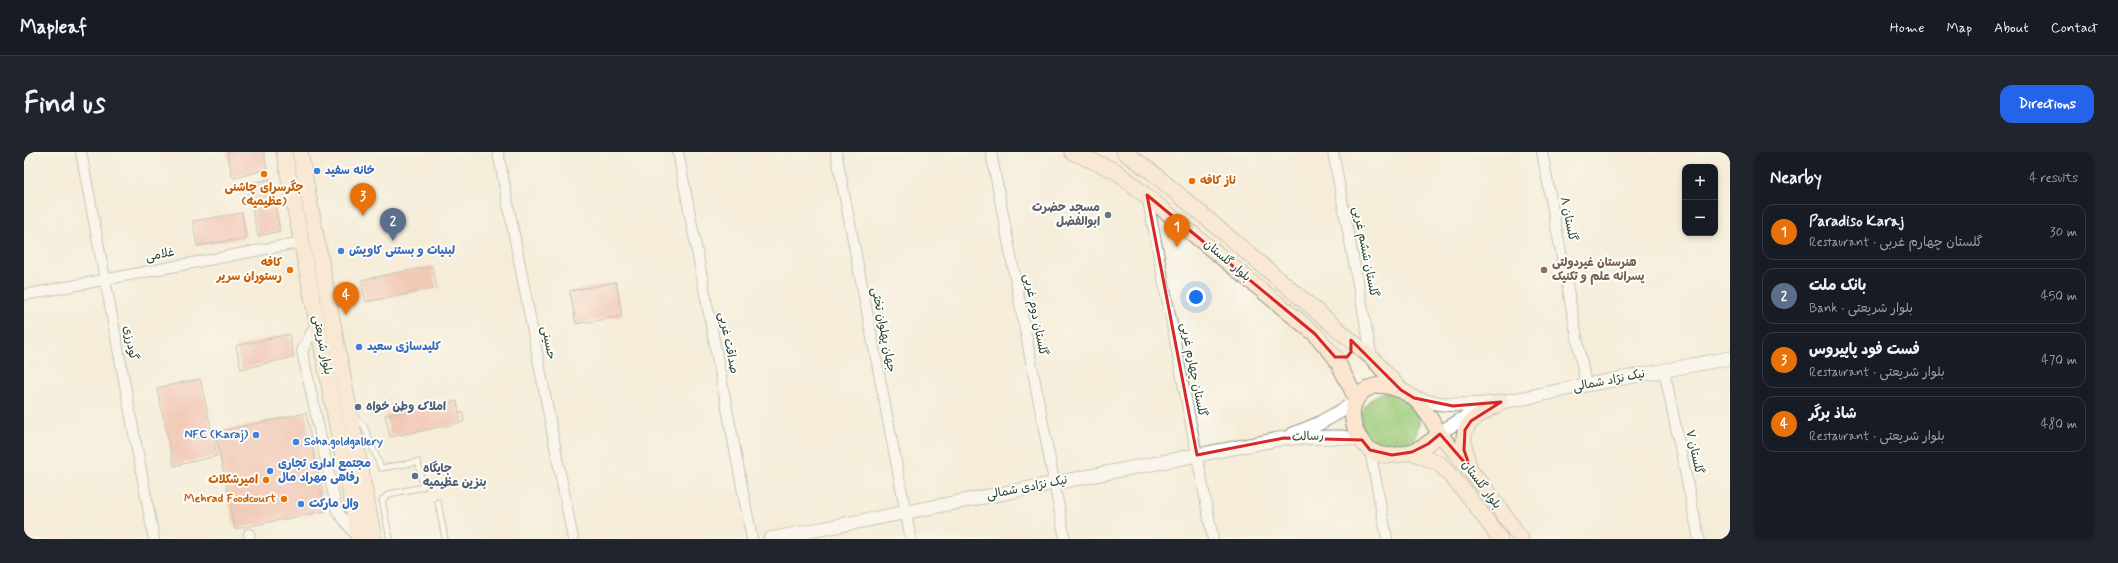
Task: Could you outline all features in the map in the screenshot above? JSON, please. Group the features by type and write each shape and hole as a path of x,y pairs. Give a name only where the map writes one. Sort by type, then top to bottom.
{"main road":[{"name":"بلوار شریعتی","path":"284,152 358,539"},
{"name":"بلوار شریعتی","path":"300,152 374,539"},
{"name":"بلوار گلستان","path":"1072,152 1116,170 1315,334 1335,357 1354,401"},
{"name":"بلوار گلستان","path":"1124,152 1153,173 1372,358 1401,390"},
{"path":"1335,357 1347,357 1352,352 1353,346 1351,340"},
{"path":"1379,385 1401,390 1414,398 1426,410 1439,434 1428,444 1412,452 1392,455 1366,445 1354,424 1354,401 1362,390 1370,386 1379,385"},
{"path":"1471,470 1464,450 1465,430 1471,421 1494,403"},
{"name":"بلوار گلستان","path":"1439,434 1471,470 1521,539"},
{"name":"بلوار گلستان","path":"1412,452 1440,464 1467,494 1500,539"}],"street":[{"name":"گودرزی","path":"81,152 154,539"},
{"name":"حسینی","path":"498,152 574,539"},
{"name":"صداقت غربی","path":"678,152 752,539"},
{"name":"جهان پهلوان تختی","path":"836,152 911,539"},
{"name":"گلستان دوم غربی","path":"991,152 1065,539"},
{"name":"گلستان ششم غربی","path":"1333,152 1372,358"},
{"name":"گلستان ۸","path":"1542,152 1586,385"},
{"name":"گلستان چهارم غربی","path":"1147,195 1213,539"},
{"name":"غلامی","path":"24,294 302,242"},
{"path":"317,322 302,351 337,511 358,539"},
{"name":"نیک نژاد شمالی","path":"1494,403 1730,358"},
{"name":"گلستان ٧","path":"1664,370 1699,539"},
{"path":"1414,398 1444,405 1494,403"},
{"name":"رسالت","path":"1284,438 1318,424 1354,401"},
{"path":"1439,434 1494,403"},
{"name":"رسالت","path":"1284,438 1340,437 1366,445"},
{"name":"نیک نژادی شمالی","path":"770,539 1284,438"},
{"path":"1366,445 1387,539"}],"lane":[{"path":"349,412 364,426 381,468 418,462 423,487 389,494 382,500 390,539"},
{"path":"438,502 445,539"}],"highlighted area":[{"path":"1147,195 1315,334 1335,357 1347,357 1351,352 1351,340 1401,390 1414,398 1453,406 1501,402 1471,421 1465,430 1464,450 1471,470 1440,434 1428,444 1412,452 1392,455 1370,450 1362,440 1284,438 1197,455"}],"green space":[{"path":"1384,392 1396,392 1411,400 1419,415 1419,427 1411,442 1396,450 1384,450 1369,442 1361,427 1361,415 1369,400"}],"building":[{"path":"227,152 264,152 267,169 235,178 232,176"},
{"path":"270,179 280,231 258,236 247,184"},
{"path":"242,213 246,238 197,246 193,221"},
{"path":"432,266 437,288 366,302 361,280"},
{"path":"616,282 622,316 576,324 570,291"},
{"path":"289,334 294,357 241,369 236,346"},
{"path":"200,379 217,456 174,466 157,388"},
{"path":"457,401 459,413 463,412 464,422 390,437 385,415"},
{"name":"مجتمع اداری تجاری رفاهی مهراد مال","path":"306,413 325,511 235,529 215,432"}],"place":[{"name":"خانه سفید","path":"317,171"},
{"name":"جگرسرای چاشنی (عظیمیه)","path":"264,174"},
{"name":"ناز کافه","path":"1192,181"},
{"name":"مسجد حضرت ابوالفضل","path":"1108,215"},
{"name":"فست فود پاپیروس","path":"363,216"},
{"name":"بانک ملت","path":"393,241"},
{"name":"Paradiso Karaj","path":"1177,247"},
{"name":"لبنیات و بستنی کاویش","path":"341,251"},
{"name":"کافه رستوران سریر","path":"290,270"},
{"name":"هنرستان غیردولتی پسرانه علم و تکنیک","path":"1544,270"},
{"name":"شاذ برگر","path":"346,315"},
{"name":"کلیدسازی سعید","path":"359,347"},
{"name":"املاک وطن خواه","path":"358,407"},
{"name":"NFC (Karaj)","path":"256,435"},
{"name":"Soha.goldgallery","path":"296,442"},
{"name":"مجتمع اداری تجاری رفاهی مهراد مال","path":"270,471"},
{"name":"جایگاه بنزین عظیمیه","path":"415,476"},
{"name":"امیرشکلات","path":"266,480"},
{"name":"Mehrad Foodcourt","path":"284,499"},
{"name":"وال مارکت","path":"301,504"}]}
